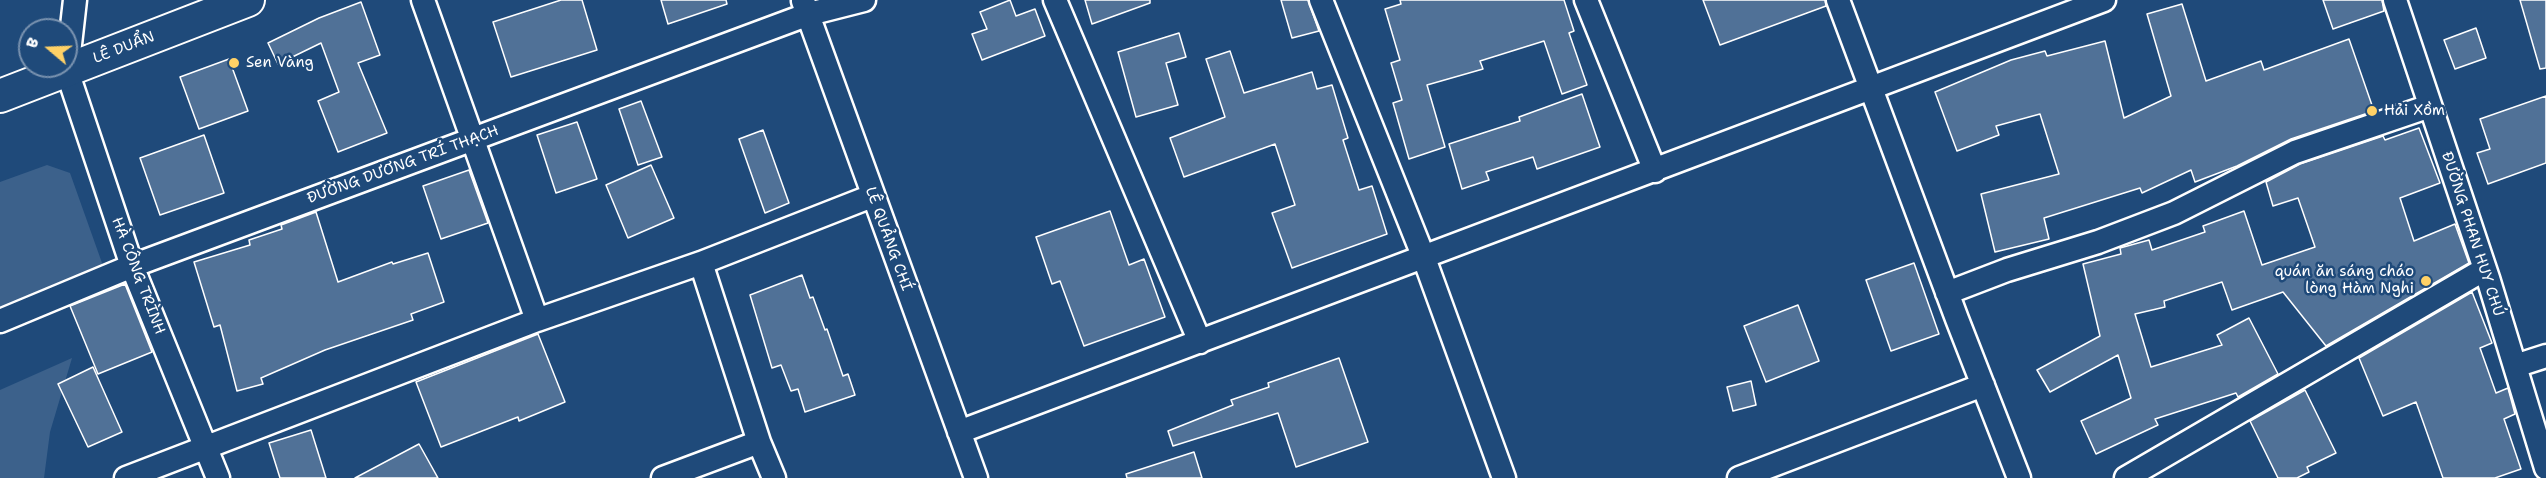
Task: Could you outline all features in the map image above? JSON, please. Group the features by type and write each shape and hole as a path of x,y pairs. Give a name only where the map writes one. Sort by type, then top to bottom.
{"main road":[{"name":"LÊ DUẨN","path":"78,67 248,0"},
{"name":"LÊ DUẨN","path":"0,96 48,78"}],"street":[{"path":"73,18 75,0"},
{"path":"423,0 537,320"},
{"name":"ĐƯỜNG DƯƠNG TRÍ THẠCH","path":"0,321 132,266 473,138 806,7 864,0"},
{"path":"1055,0 1200,342"},
{"path":"1321,0 1424,258 1504,478"},
{"path":"1586,0 1655,171"},
{"path":"1838,0 1947,293 2019,478"},
{"path":"959,432 1871,90 2104,0"},
{"name":"ĐƯỜNG PHAN HUY CHÚ","path":"2395,0 2485,269 2546,468"},
{"name":"LÊ QUẢNG CHÍ","path":"806,7 872,196 976,478"},
{"name":"HÀ CÔNG TRÌNH","path":"69,78 132,266 218,478"},
{"path":"1947,293 2007,270 2098,242 2174,213 2295,152 2430,106"},
{"path":"126,478 537,320 701,264 872,196"},
{"path":"701,264 759,442 774,478"},
{"path":"2126,478 2485,269"},
{"path":"2515,366 2546,356"},
{"path":"1739,478 1983,385"},
{"path":"663,478 759,442"}],"shaded area":[{"path":"47,165 70,173 107,277 0,316 0,182"},
{"path":"72,358 50,432 44,478 0,478 0,390"}],"building":[{"path":"561,0 582,0 597,50 511,77 493,22"},
{"path":"661,0 726,0 727,4 668,24"},
{"path":"1010,0 1016,16 1035,9 1045,36 982,60 972,34 987,29 980,12"},
{"path":"1085,0 1150,0 1150,3 1092,24"},
{"path":"1281,0 1308,0 1319,31 1292,38"},
{"path":"1400,0 1564,0 1574,31 1569,33 1587,85 1562,94 1544,41 1480,61 1483,69 1427,85 1445,147 1409,159 1393,103 1402,100 1391,63 1400,60 1385,9 1401,4"},
{"path":"1703,0 1825,0 1826,6 1720,45"},
{"path":"2323,0 2382,0 2384,11 2333,29"},
{"path":"2520,0 2546,0 2546,68 2540,69"},
{"path":"361,2 380,55 358,63 387,133 338,152 318,101 339,92 321,43 278,64 268,43 319,18"},
{"path":"2182,4 2206,81 2261,61 2264,70 2349,39 2374,111 2291,139 2237,166 2195,182 2191,170 2142,193 2140,188 2044,218 2049,239 1995,252 1981,194 2059,174 2040,114 1996,126 1999,135 1957,151 1935,92 2011,60 2045,51 2047,56 2105,41 2124,118 2171,96 2147,14"},
{"path":"2476,28 2486,58 2455,69 2444,40"},
{"path":"1179,33 1186,57 1166,63 1178,105 1136,117 1118,52"},
{"path":"1230,51 1244,93 1312,72 1317,89 1332,85 1348,138 1343,140 1359,190 1372,186 1387,234 1292,268 1272,213 1295,205 1275,144 1184,177 1170,138 1225,117 1206,59"},
{"path":"229,59 248,111 199,129 180,77"},
{"path":"1582,94 1600,147 1537,169 1533,157 1486,172 1489,180 1462,189 1449,144 1520,121 1519,117"},
{"path":"2546,96 2546,163 2488,184 2477,153 2490,149 2480,119"},
{"path":"641,101 662,157 638,165 619,109"},
{"path":"577,122 597,179 556,193 537,135"},
{"path":"2419,128 2440,183 2400,198 2414,241 2455,224 2469,263 2326,346 2283,292 2232,310 2222,282 2164,301 2165,307 2135,314 2151,367 2222,345 2217,335 2249,318 2278,374 2238,397 2236,393 2155,419 2158,425 2096,454 2081,421 2131,398 2118,355 2050,392 2037,370 2100,336 2083,264 2121,254 2120,248 2149,240 2152,250 2205,232 2203,226 2244,211 2262,265 2315,247 2298,198 2273,206 2266,182 2300,164 2383,136 2385,140"},
{"path":"763,130 789,203 765,213 739,139"},
{"path":"204,135 224,193 160,215 140,158"},
{"path":"651,165 674,218 628,238 606,185"},
{"path":"469,170 488,223 441,239 423,186"},
{"path":"1110,211 1129,265 1144,259 1165,317 1084,346 1060,281 1052,284 1036,237"},
{"path":"316,212 338,282 392,262 393,264 428,253 444,302 411,314 413,320 325,350 261,378 263,384 237,391 220,325 214,327 194,262 250,245 249,240 282,229 281,225"},
{"path":"1914,263 1939,334 1891,351 1866,280"},
{"path":"802,275 810,298 813,297 825,330 827,329 843,376 848,374 855,395 805,412 798,389 791,391 781,365 772,368 750,295"},
{"path":"125,284 152,352 98,374 70,306"},
{"path":"2472,292 2492,343 2480,348 2496,393 2508,388 2515,414 2504,419 2521,469 2495,478 2443,478 2416,402 2383,416 2359,358"},
{"path":"1798,305 1819,361 1766,382 1744,326"},
{"path":"538,334 565,402 519,421 518,417 441,447 416,382"},
{"path":"1339,358 1368,442 1296,467 1278,413 1173,446 1168,431 1233,405 1231,400 1269,387 1268,383"},
{"path":"93,367 122,432 88,447 58,384"},
{"path":"1751,381 1756,405 1733,411 1727,387"},
{"path":"2305,390 2336,453 2307,467 2309,472 2297,478 2278,478 2250,421"},
{"path":"311,430 326,478 280,478 269,443"},
{"path":"419,444 438,478 355,478"},
{"path":"1194,452 1202,478 1127,478 1126,474"}],"place":[{"name":"Sen Vàng","path":"234,63"},
{"name":"Hải Xồm","path":"2372,111"},
{"name":"quán ăn sáng cháo lòng Hàm Nghi","path":"2426,281"}]}
